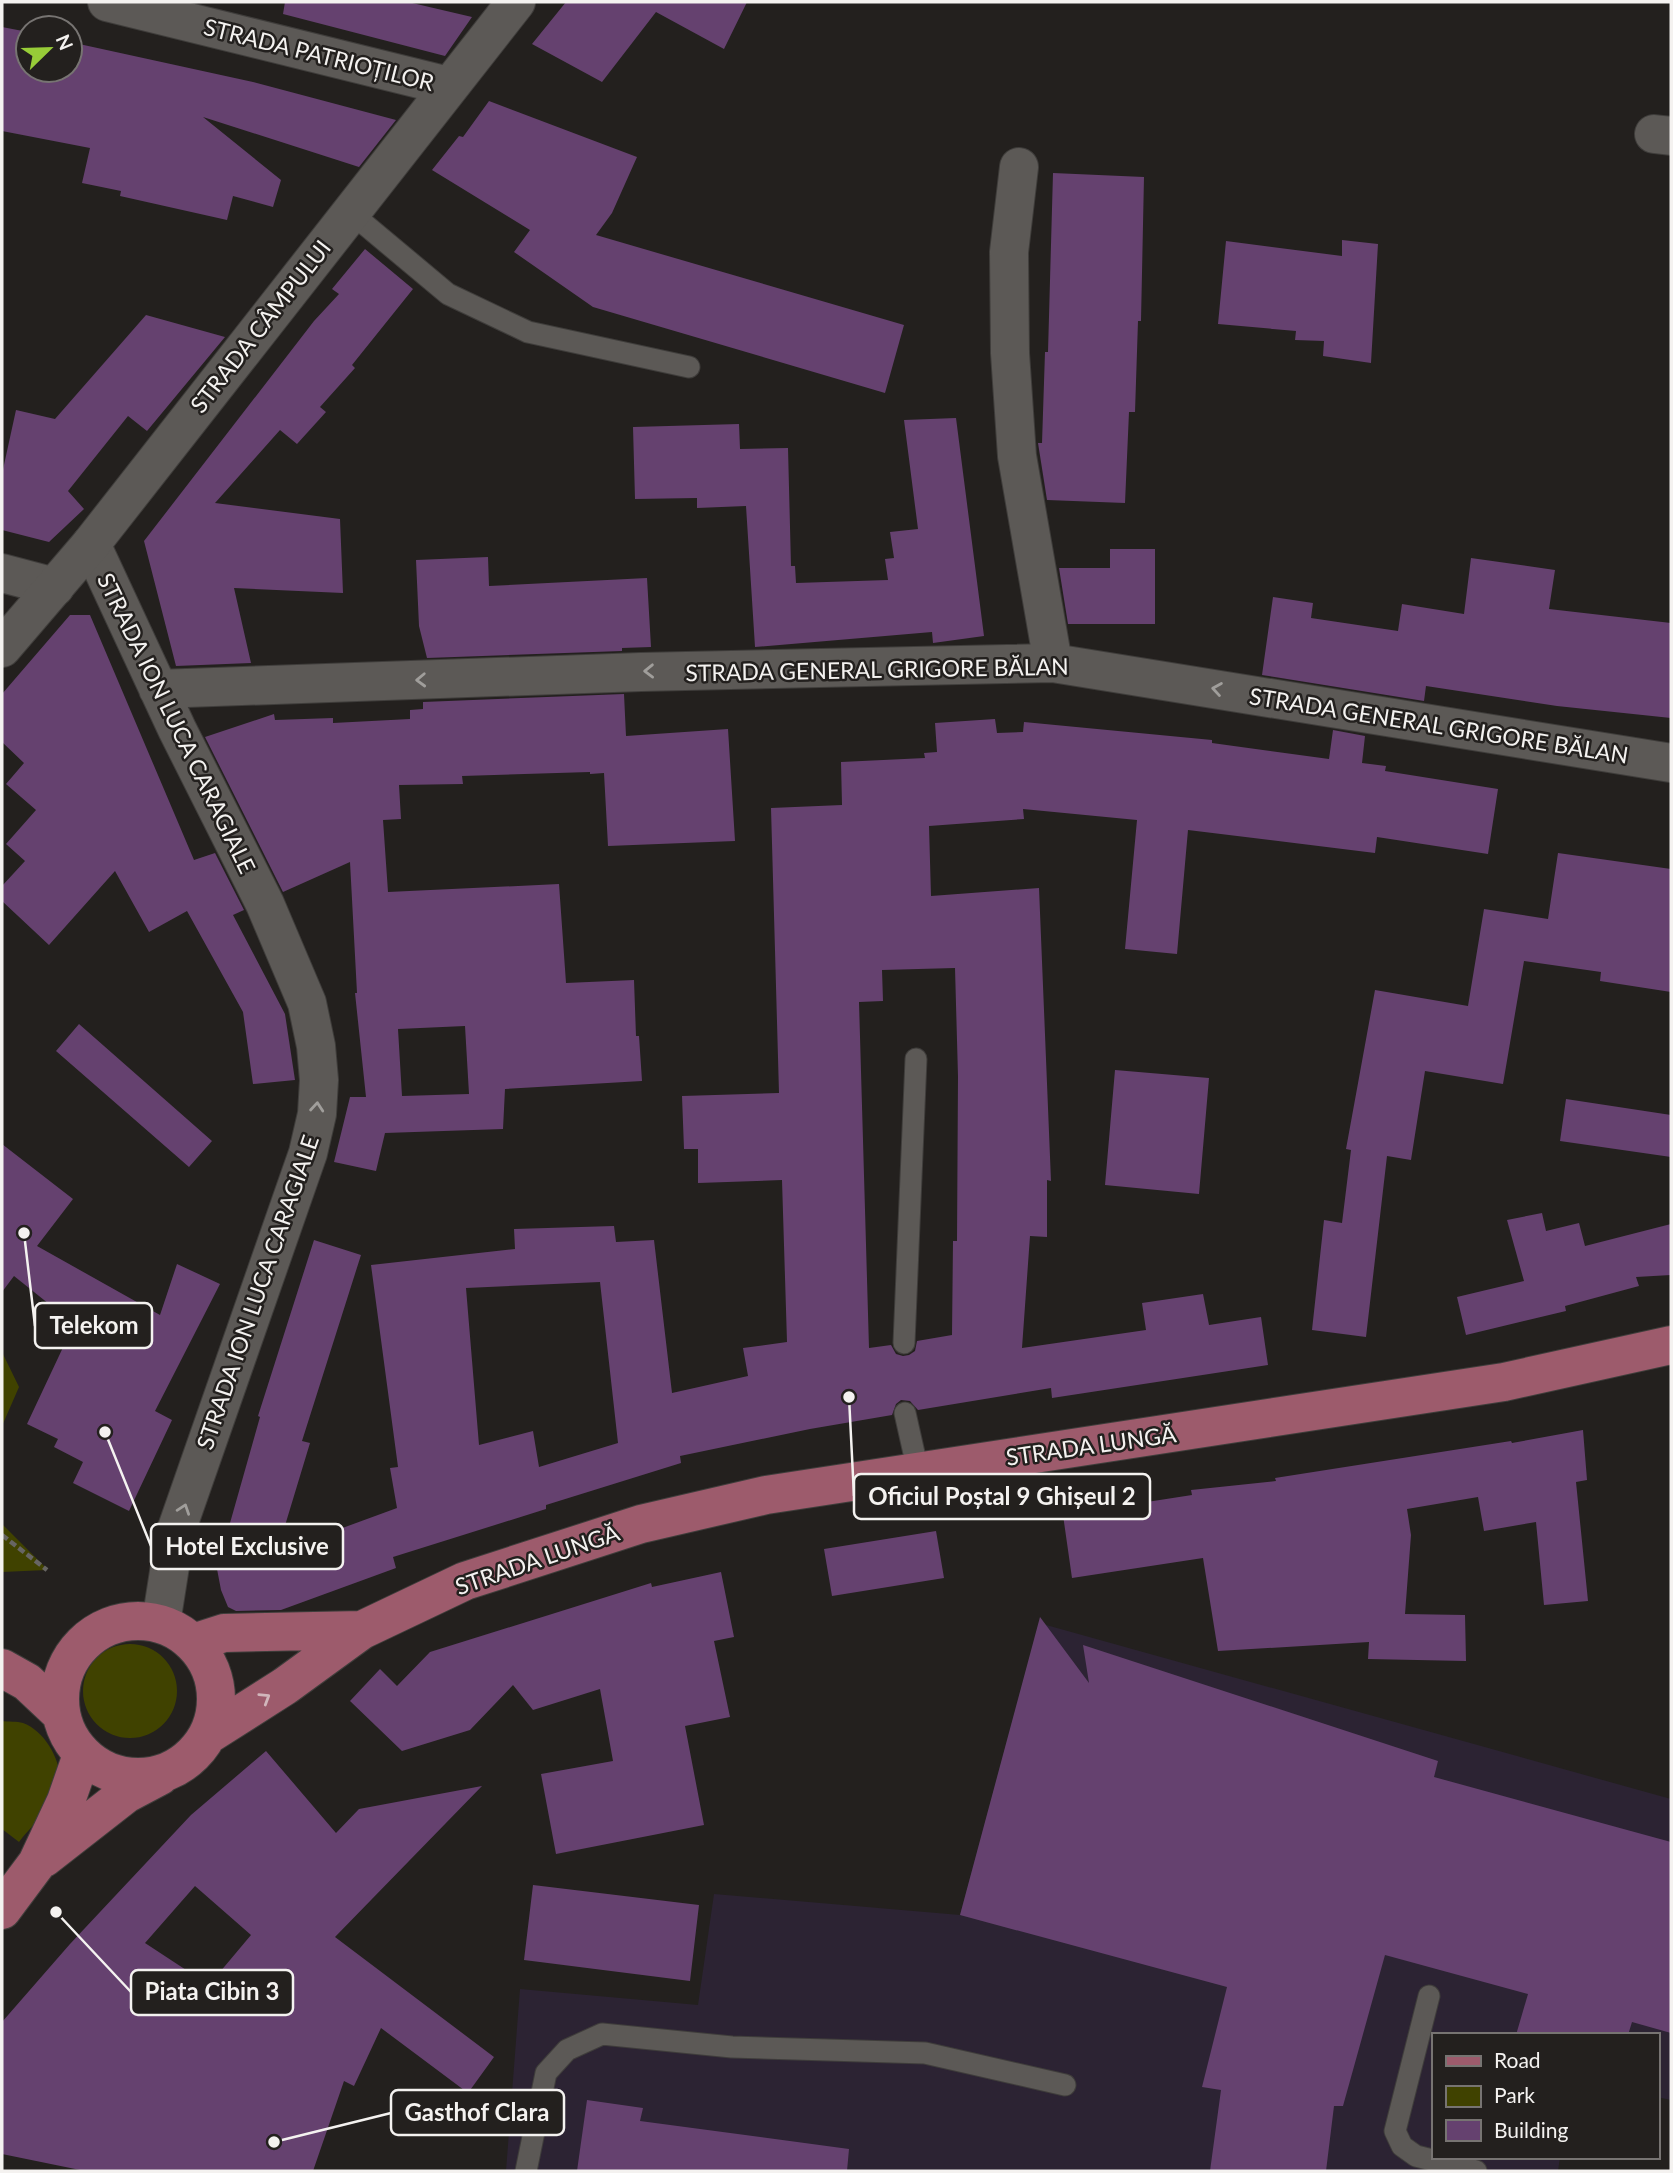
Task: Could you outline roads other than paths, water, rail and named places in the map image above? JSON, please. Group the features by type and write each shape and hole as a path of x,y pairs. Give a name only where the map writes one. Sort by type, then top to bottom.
{"main road":[{"name":"STRADA LUNGĂ","path":"208,1735 285,1686 362,1630 465,1581 641,1524 766,1495 1504,1382 1671,1345"},
{"path":"37,1863 126,1794 177,1767 200,1748 208,1735 215,1706 213,1676 205,1658 177,1633 141,1620 121,1622 102,1629 86,1639 72,1655 63,1673 59,1693 60,1713 68,1735 82,1755 103,1770 127,1777 153,1776 177,1767"},
{"name":"STRADA LUNGĂ","path":"177,1633 362,1630"},
{"path":"2,1668 27,1682 60,1713"},
{"path":"2,1910 37,1863 66,1801 82,1755"}],"street":[{"name":"STRADA PATRIOȚILOR","path":"107,2 448,86"},
{"name":"STRADA CÂMPULUI","path":"2,648 91,544 516,2"},
{"path":"1019,167 1009,252 1011,366 1021,480 1053,663"},
{"name":"STRADA ION LUCA CARAGIALE","path":"91,544 158,689 288,956 307,1003 316,1046 319,1080 317,1114 308,1153 175,1534 177,1633"},
{"path":"2,573 55,587"},
{"name":"STRADA GENERAL GRIGORE BĂLAN","path":"158,689 627,672 1053,663 1671,763"}],"lane":[{"path":"349,212 448,295 528,332 689,367"},
{"path":"904,1343 916,1059"},
{"path":"905,1413 918,1471"},
{"path":"1429,1996 1395,2131 1402,2146 1416,2156 1476,2171"},
{"path":"526,2171 546,2073 567,2050 602,2034 732,2047 925,2053 1065,2085"}],"place":[{"name":"Telekom","path":"24,1233"},
{"name":"Oficiul Poștal 9 Ghișeul 2","path":"849,1397"},
{"name":"Hotel Exclusive","path":"105,1432"},
{"name":"Piata Cibin 3","path":"56,1912"},
{"name":"Gasthof Clara","path":"274,2142"}]}
